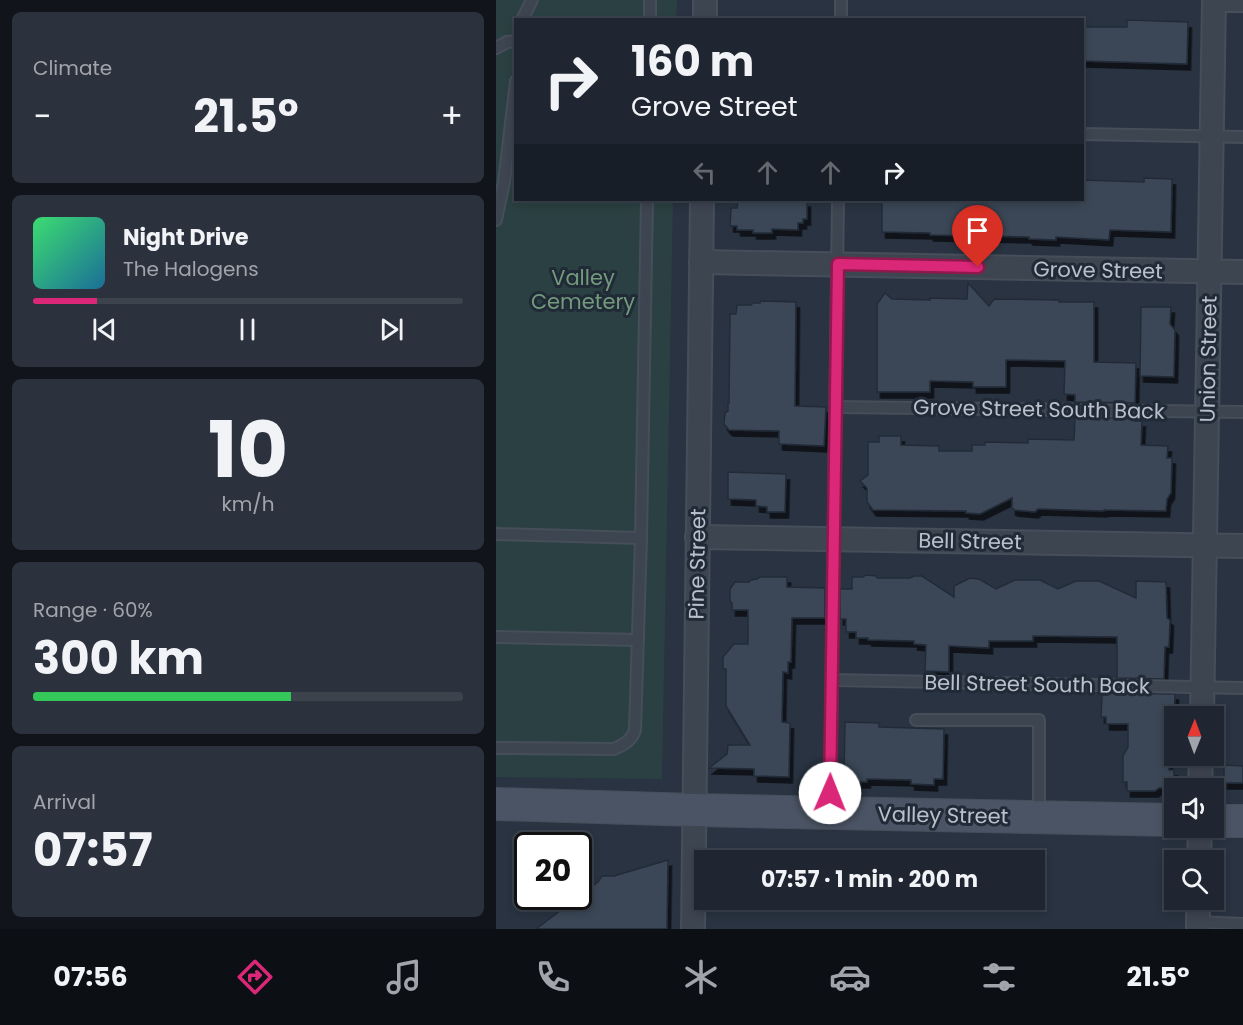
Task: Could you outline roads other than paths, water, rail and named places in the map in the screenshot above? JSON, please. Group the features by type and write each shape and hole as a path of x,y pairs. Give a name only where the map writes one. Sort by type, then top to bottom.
{"main road":[{"name":"Valley Street","path":"496,804 1164,820"},
{"path":"1224,821 1243,821"}],"street":[{"path":"704,18 705,0"},
{"name":"Union Street","path":"1202,706 1214,0"},
{"path":"1226,0 1243,0"},
{"name":"Pine Street","path":"693,929 702,201"},
{"name":"Grove Street","path":"701,262 1243,272"},
{"name":"Bell Street","path":"697,537 1243,546"}],"lane":[{"path":"523,18 532,0"},
{"path":"650,0 650,18"},
{"path":"841,0 841,18"},
{"path":"496,48 514,41"},
{"path":"496,220 504,182 514,98"},
{"path":"1084,134 1243,137"},
{"path":"496,748 614,749 633,738 641,538 647,201"},
{"path":"830,812 838,201"},
{"name":"Grove Street South Back","path":"836,407 1243,412"},
{"path":"496,534 641,538"},
{"path":"496,637 638,640"},
{"name":"Bell Street South Back","path":"832,680 1243,688"},
{"path":"916,720 1039,720 1039,817"},
{"path":"1198,917 1243,924"}],"park label":[{"name":"Valley Cemetery","path":"583,289"}]}
